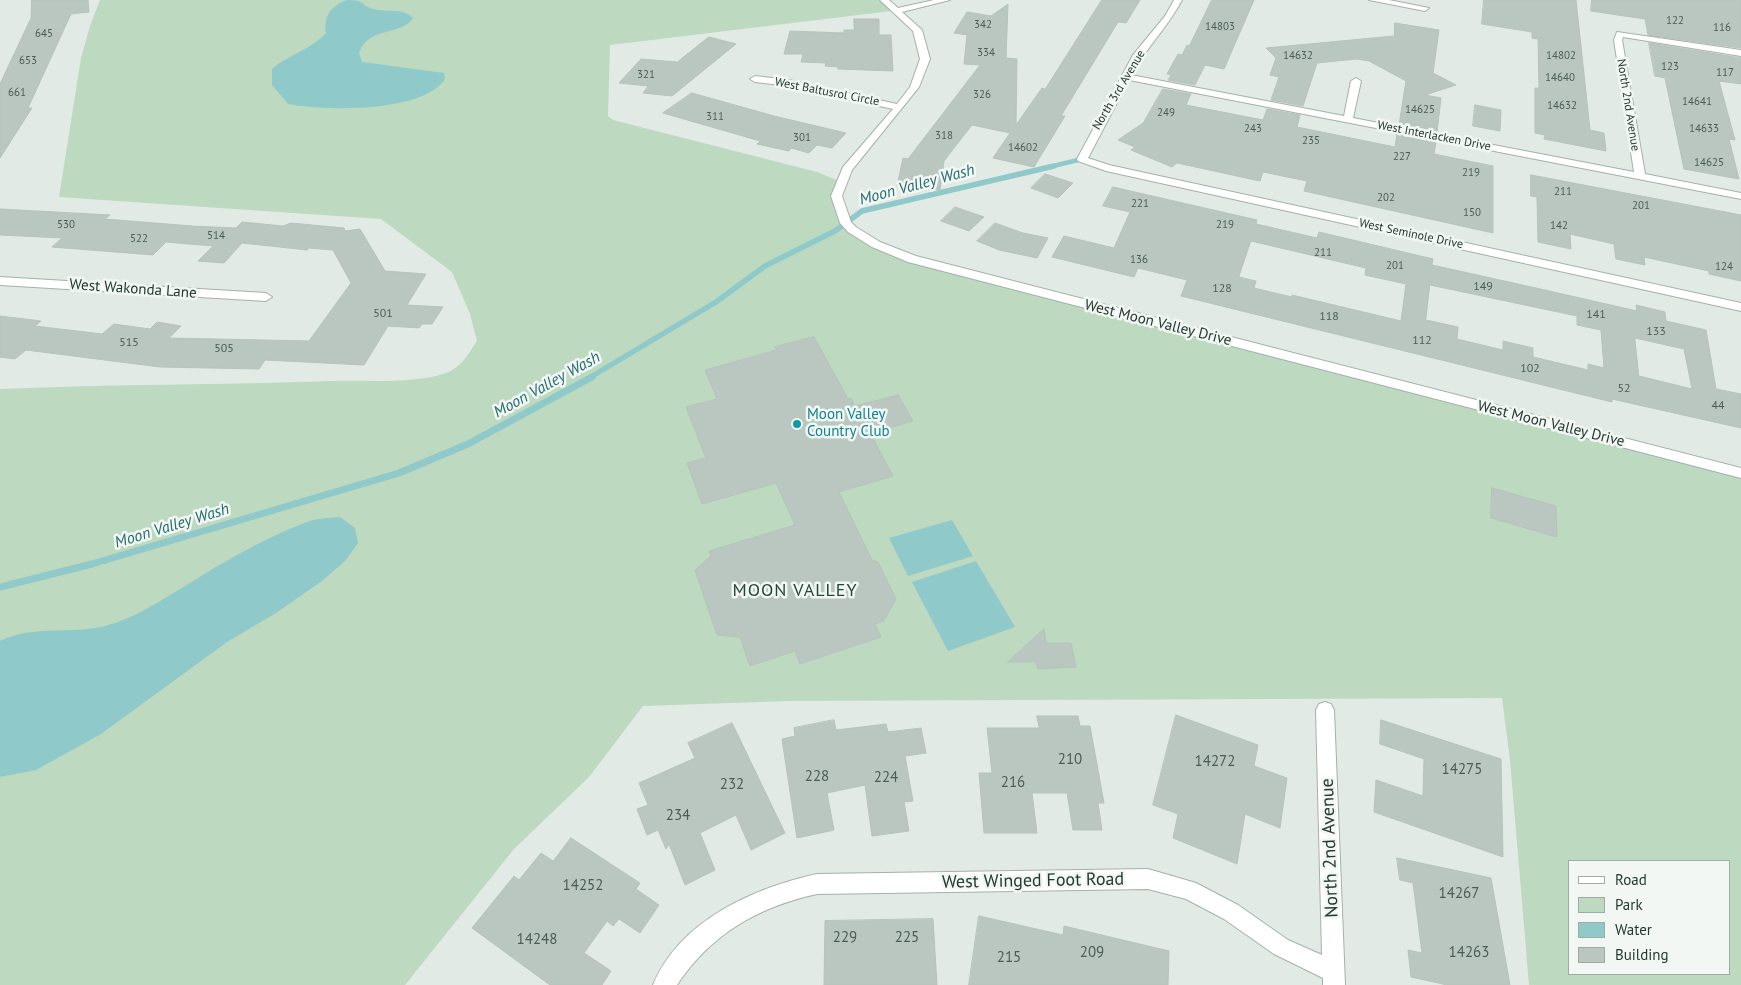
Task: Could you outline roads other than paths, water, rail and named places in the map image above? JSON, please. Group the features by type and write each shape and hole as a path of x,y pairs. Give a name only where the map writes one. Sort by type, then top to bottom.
{"street":[{"name":"West Moon Valley Drive","path":"884,0 900,10 916,27 923,41 925,54 921,76 899,107 847,167 839,181 836,192 842,215 846,223 861,236 912,259 1741,473"},
{"path":"900,10 946,0"},
{"name":"North 3rd Avenue","path":"1082,159 1138,55 1169,17 1178,0"},
{"path":"1373,0 1425,8"},
{"name":"North 2nd Avenue","path":"1640,176 1618,40 1620,34 1741,53"},
{"name":"West Interlacken Drive","path":"1126,76 1741,196"},
{"name":"West Baltusrol Circle","path":"756,79 789,83 899,107"},
{"path":"1348,119 1356,81"},
{"name":"West Seminole Drive","path":"1082,159 1106,168 1741,307"},
{"name":"West Wakonda Lane","path":"0,281 266,297"},
{"name":"North 2nd Avenue","path":"1326,710 1334,979"},
{"name":"West Winged Foot Road","path":"664,985 691,949 718,925 753,902 786,890 817,884 1148,879 1189,890 1231,912 1281,947 1334,979"}],"water":[{"path":"347,0 360,2 373,9 399,11 413,18 408,24 377,35 363,44 359,53 362,62 444,73 445,79 433,90 416,98 395,104 372,107 325,108 288,104 272,85 272,69 320,39 326,33 327,16 333,8"},
{"path":"340,517 355,528 358,543 345,561 322,581 276,613 227,642 101,734 36,770 0,777 0,641 14,636 42,631 101,627 126,619 266,540 313,520"},
{"path":"952,520 973,556 908,576 889,538"},
{"path":"976,561 1015,627 948,651 912,582"}],"waterway":[{"name":"Moon Valley Wash","path":"1049,167 1082,159"},
{"name":"Moon Valley Wash","path":"589,378 716,302 765,266 835,231 862,211 1054,166"},
{"name":"Moon Valley Wash","path":"0,587 92,564 399,473 468,444 592,377"}],"place":[{"name":"Moon Valley Country Club","path":"797,424"}],"district":[{"name":"MOON VALLEY","path":"795,591"}]}
